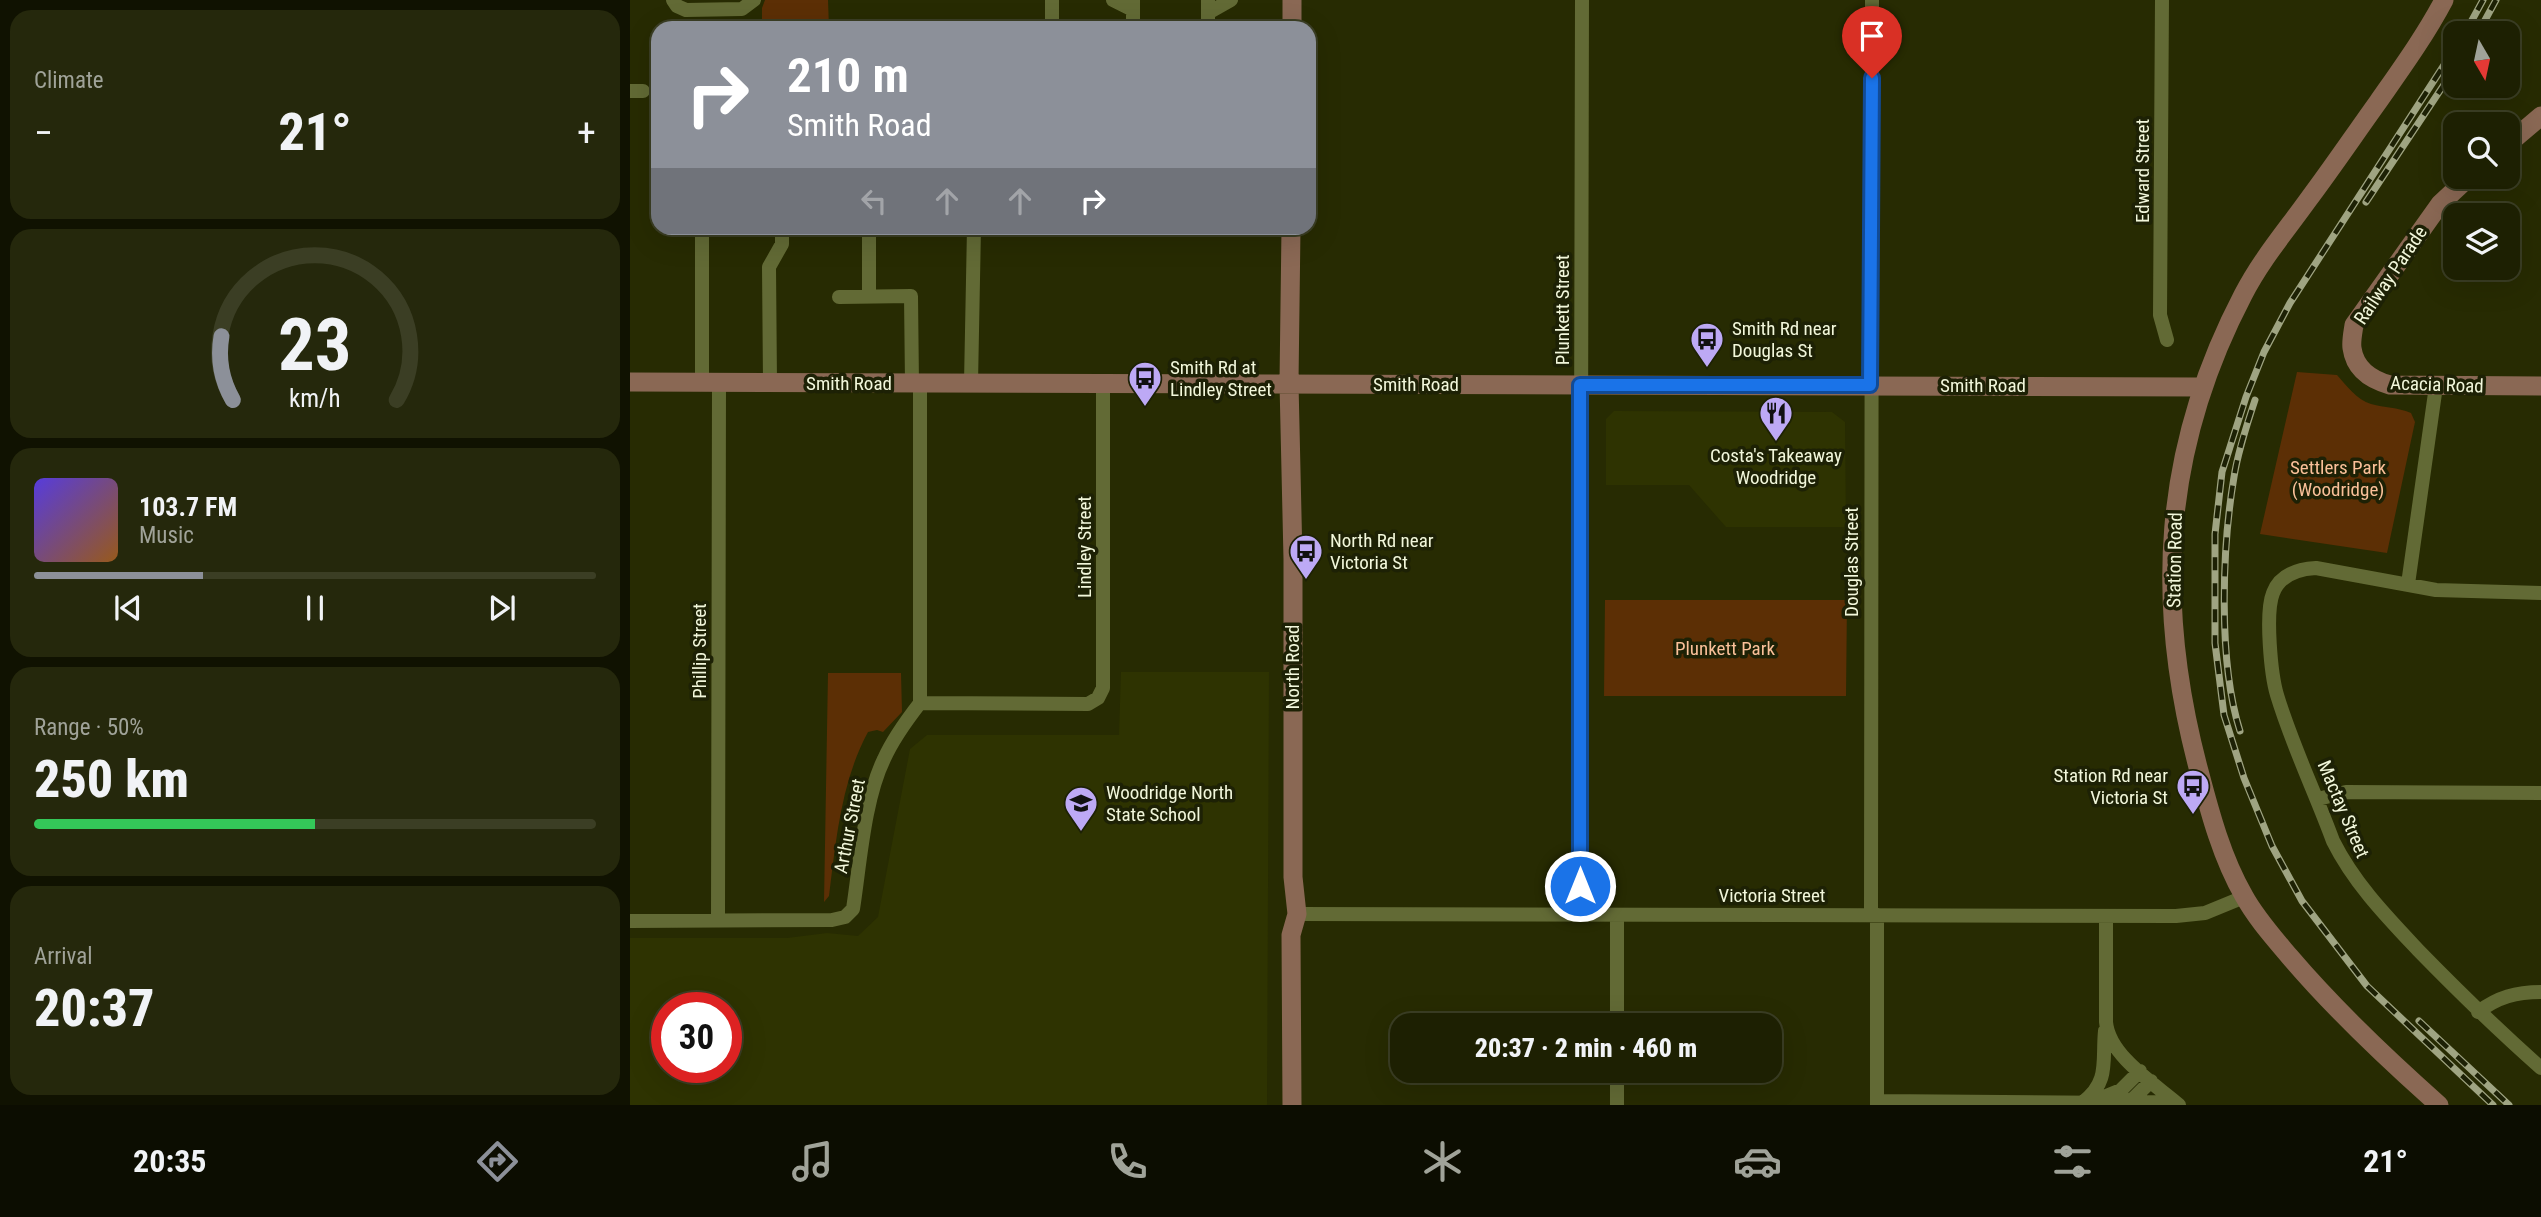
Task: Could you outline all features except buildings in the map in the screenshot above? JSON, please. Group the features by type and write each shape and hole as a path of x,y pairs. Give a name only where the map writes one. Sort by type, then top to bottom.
{"street":[{"path":"673,0 685,10 743,9 754,0"},
{"path":"1052,0 1052,21"},
{"path":"1113,0 1133,5"},
{"path":"1208,6 1231,0"},
{"path":"1292,0 1292,21"},
{"name":"Plunkett Street","path":"1580,914 1582,0"},
{"name":"Douglas Street","path":"1872,0 1870,385 1877,1103"},
{"name":"Edward Street","path":"2161,0 2161,315 2167,340"},
{"name":"Station Road","path":"2440,1105 2380,1053 2335,1008 2268,931 2244,897 2212,819 2187,725 2172,613 2170,563 2175,501 2201,387 2242,297 2263,258 2410,56 2444,0"},
{"path":"2520,134 2541,117"},
{"name":"Railway Parade","path":"2352,349 2354,325 2440,204 2456,189"},
{"name":"Phillip Street","path":"702,235 710,383 718,920"},
{"path":"770,383 769,267 782,244 782,235"},
{"path":"869,235 869,297"},
{"path":"971,383 974,235"},
{"name":"North Road","path":"1291,235 1289,383 1293,559 1293,877 1297,914 1291,935 1292,1105"},
{"path":"839,297 911,296 916,384 920,703"},
{"name":"Acacia Road","path":"2352,349 2361,368 2371,379 2390,385 2541,386"},
{"name":"Smith Road","path":"630,382 2201,387"},
{"name":"Lindley Street","path":"920,703 1088,704 1098,698 1103,688 1103,384"},
{"path":"2436,386 2408,584 2436,590 2541,593"},
{"name":"Mactay Street","path":"2408,584 2316,568 2298,569 2283,579 2273,593 2270,624 2276,693 2344,864 2360,886 2478,1012 2541,1068"},
{"name":"Arthur Street","path":"630,921 832,920 845,916 853,909 866,823 883,761 899,731 920,703"},
{"path":"2318,799 2346,792 2541,793"},
{"name":"Victoria Street","path":"1297,914 2106,917 2205,913 2244,897"},
{"path":"1617,915 1617,1013"},
{"path":"2085,1102 2102,1079 2106,1022 2106,917"},
{"path":"2478,1012 2493,1001 2520,992 2541,992"},
{"path":"2106,1022 2108,1035 2115,1048 2179,1105"},
{"path":"2085,1102 2117,1093 2145,1076"},
{"path":"2122,1103 2134,1098 2145,1076"},
{"path":"1617,1083 1617,1105"},
{"path":"1877,1103 2162,1102 2172,1105"}],"shaded area":[{"path":"1614,411 1832,412 1845,422 1846,527 1726,527 1689,485 1606,485 1606,419"},
{"name":"Woodridge North State School","path":"1121,672 1269,672 1267,1105 630,1105 630,938 787,938 827,933 858,936 878,917 910,749 927,735 1119,735"}],"green space":[{"path":"765,0 828,0 829,21 762,21"},
{"name":"Settlers Park (Woodridge)","path":"2297,372 2337,375 2352,392 2366,402 2411,413 2415,422 2387,553 2260,534"},
{"name":"Plunkett Park","path":"1605,600 1847,600 1846,696 1604,696"},
{"path":"828,673 901,673 902,712 883,732 868,732 859,751 846,791 837,833 829,896 824,902"}],"railway":[{"path":"2472,21 2483,0"},
{"path":"2485,21 2496,0"},
{"path":"2443,67 2290,303 2264,352 2246,397 2222,472 2215,534 2215,643 2224,715 2244,778 2272,846 2302,901 2367,986 2493,1105"},
{"path":"2366,202 2443,86"},
{"path":"2240,731 2228,672 2225,570 2236,467 2255,400"},
{"path":"2419,1021 2509,1105"}],"place":[{"name":"Smith Rd near Douglas St","path":"1707,369"},
{"name":"Smith Rd at Lindley Street","path":"1145,408"},
{"name":"Costa's Takeaway Woodridge","path":"1776,443"},
{"name":"North Rd near Victoria St","path":"1306,581"},
{"name":"Station Rd near Victoria St","path":"2193,816"},
{"name":"Woodridge North State School","path":"1081,833"}],"route":[{"path":"1580,886 1580,385 1870,385 1872,78"}]}
